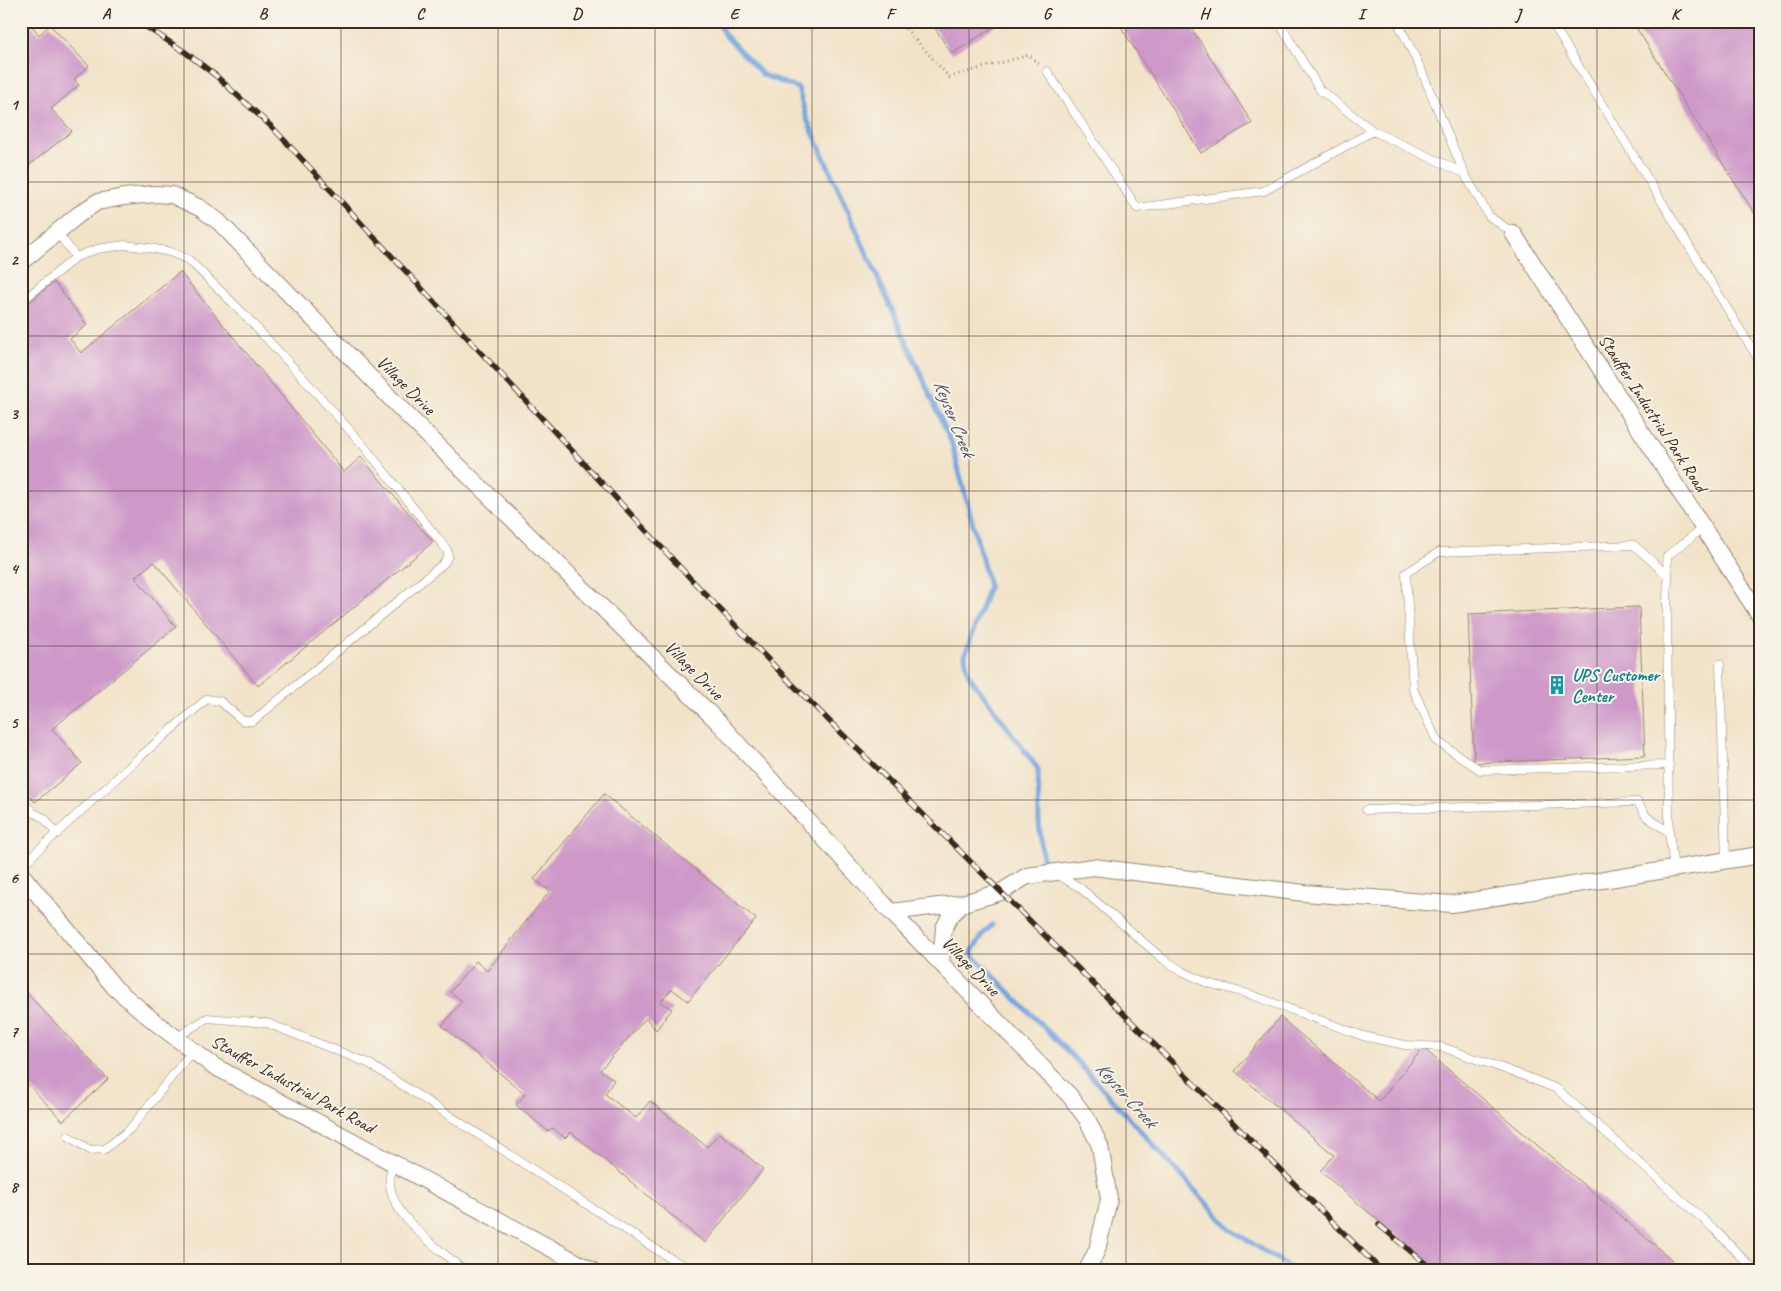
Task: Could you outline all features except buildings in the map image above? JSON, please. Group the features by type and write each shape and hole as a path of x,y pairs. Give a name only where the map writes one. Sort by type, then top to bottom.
{"street":[{"name":"Village Drive","path":"21,262 78,214 97,202 154,194 172,195 200,208 218,221 403,411 718,723 891,912 1070,1096 1087,1119 1100,1146 1109,1199 1097,1250 1087,1270"},
{"name":"Stauffer Industrial Park Road","path":"1513,233 1760,616"},
{"path":"891,912 963,903 1001,892 1027,876 1093,866 1304,893 1452,904 1760,855"},
{"name":"Stauffer Industrial Park Road","path":"21,874 116,988 212,1065 591,1270"},
{"path":"941,963 944,928 950,916 963,903"}],"lane":[{"path":"1278,21 1320,90 1374,131 1464,173"},
{"path":"1397,21 1420,67 1464,173 1489,216 1513,233"},
{"path":"1551,21 1760,362"},
{"path":"1047,71 1137,208 1264,190 1374,131"},
{"path":"57,232 76,257"},
{"path":"21,302 76,257 98,249 125,245 170,252 189,260 240,310 363,445 447,550 448,556 444,563 253,721 243,721 220,701 207,699 142,755 21,866"},
{"path":"1674,868 1670,832 1667,556 1704,528"},
{"path":"1668,576 1634,544 1439,552 1406,573 1413,689 1436,741 1480,770 1669,765"},
{"path":"1720,664 1726,860"},
{"path":"21,801 34,813 44,818 57,834"},
{"path":"1366,810 1637,802 1647,818 1670,832"},
{"path":"1054,872 1079,887 1163,959 1207,983 1249,994 1363,1036 1405,1045 1442,1048 1557,1089 1714,1228 1754,1270"},
{"path":"176,1038 207,1018 267,1023 368,1063 665,1256 691,1270"},
{"path":"68,1136 90,1150 105,1149 130,1129 193,1050"},
{"path":"394,1162 390,1179 394,1198 403,1216 464,1269"}],"path":[{"path":"899,21 949,77 1030,55 1047,71"}],"waterway":[{"name":"Keyser Creek","path":"718,21 724,34 763,75 798,88 806,117 952,444 989,586 965,655 968,674 1038,769 1039,822 1043,861"},
{"name":"Keyser Creek","path":"992,925 984,933 971,953 1078,1062 1230,1229 1294,1270"}],"railway":[{"path":"137,21 185,52 215,75 273,128 690,578 782,674 1381,1270"},
{"path":"1379,1225 1433,1270"}],"place":[{"name":"UPS Customer Center","path":"1557,685"}]}
